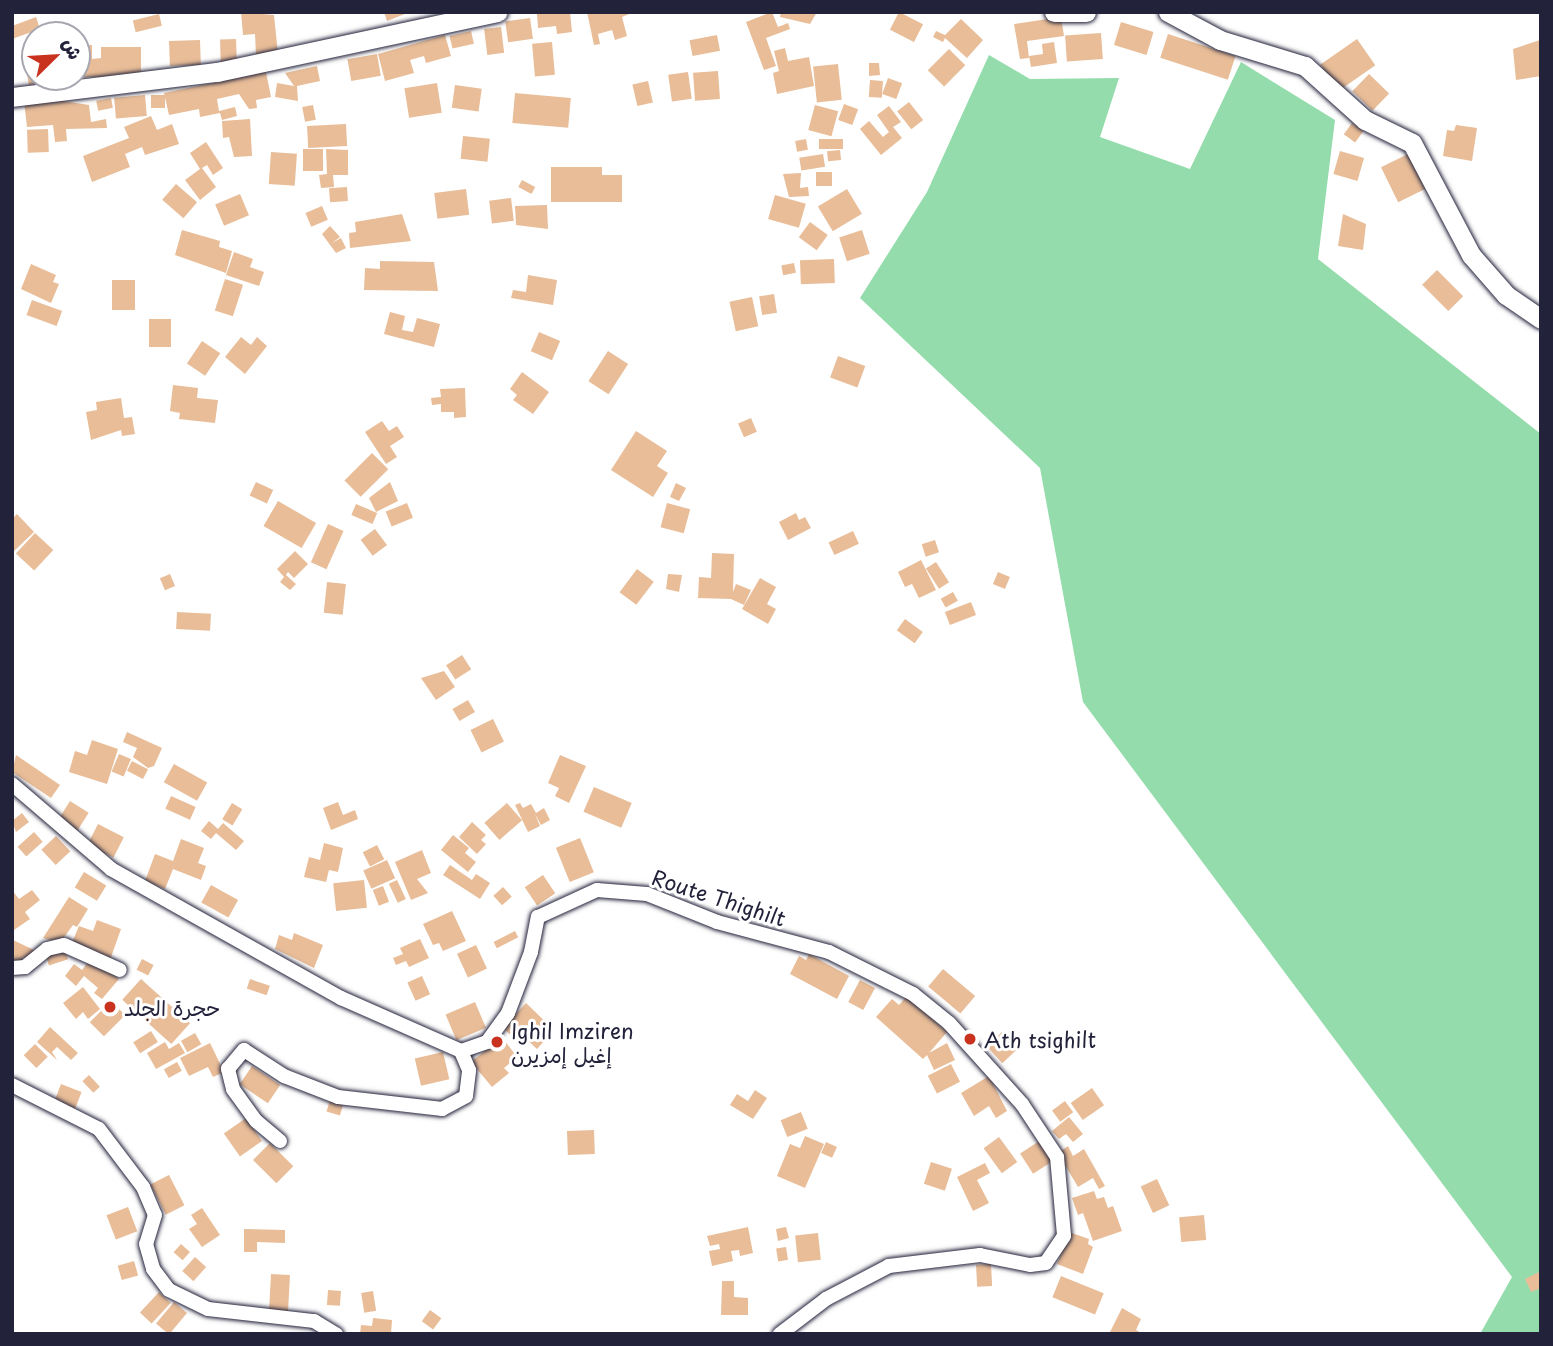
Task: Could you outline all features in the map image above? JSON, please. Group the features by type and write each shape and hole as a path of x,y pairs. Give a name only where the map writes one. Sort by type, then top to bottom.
{"street":[{"path":"12,97 217,72 498,12"},
{"path":"1054,12 1086,12"},
{"path":"1168,12 1220,40 1306,66 1365,120 1412,143 1471,255 1506,295 1541,319"},
{"path":"12,784 111,869 341,998 461,1051 469,1070 466,1096 442,1109 338,1097 284,1076 244,1050 228,1069 233,1089 256,1121 280,1141"},
{"name":"Route Thighilt","path":"461,1051 486,1042 508,1013 531,951 538,917 597,890 647,894 717,922 829,952 873,970 914,994 949,1023 1022,1104 1061,1166 1064,1236 1046,1263 1030,1265 980,1255 889,1266 826,1298 780,1334"},
{"path":"12,968 25,967 38,961 47,949 64,946 120,970"},
{"path":"12,1085 99,1129 143,1187 155,1215 146,1244 153,1269 169,1290 208,1309 314,1321 335,1334"}],"green space":[{"path":"989,55 1030,79 1119,78 1100,137 1190,169 1241,62 1335,120 1318,259 1541,434 1541,1334 1480,1334 1512,1277 1083,702 1040,468 860,298 927,192"}],"building":[{"path":"241,12 274,15 278,54 256,56 255,34 243,35"},
{"path":"384,12 410,12 387,21"},
{"path":"570,12 572,32 557,34 556,26 538,28 537,14"},
{"path":"587,12 634,12 622,17 627,36 615,40 612,30 598,34 600,44 594,45"},
{"path":"772,12 778,27 788,23 790,29 766,38 776,66 764,70 746,22"},
{"path":"781,12 817,12 810,24 780,17"},
{"path":"899,12 923,24 914,42 890,30"},
{"path":"159,14 162,26 136,32 133,21"},
{"path":"1061,17 1064,36 1027,41 1029,58 1020,59 1014,24"},
{"path":"530,18 533,39 508,42 505,21"},
{"path":"961,19 983,40 967,58 945,38 943,42 933,37 936,31 945,35"},
{"path":"1121,22 1154,32 1146,55 1114,45"},
{"path":"21,23 21,36 12,39 12,26"},
{"path":"501,27 504,53 487,55 484,29"},
{"path":"471,31 474,44 452,49 450,36"},
{"path":"1101,33 1103,59 1067,61 1065,36"},
{"path":"1168,34 1236,56 1228,80 1160,58"},
{"path":"445,35 451,56 426,63 424,56 410,60 414,73 385,81 378,54"},
{"path":"717,35 720,51 693,56 690,40"},
{"path":"236,39 237,62 221,63 220,40"},
{"path":"1357,39 1375,65 1338,91 1320,65"},
{"path":"200,40 201,65 170,66 169,41"},
{"path":"1540,40 1541,76 1516,80 1513,49"},
{"path":"552,42 555,75 535,77 532,44"},
{"path":"1054,42 1057,63 1031,67 1029,56 1043,54 1042,44"},
{"path":"91,45 92,59 101,58 101,47 141,47 141,77 91,77"},
{"path":"785,48 788,61 809,57 814,86 777,94 773,73 779,71 774,51"},
{"path":"949,49 965,65 944,86 928,70"},
{"path":"377,54 381,76 351,81 347,59"},
{"path":"869,63 879,63 880,75 869,76"},
{"path":"838,64 842,100 817,102 813,67"},
{"path":"317,66 320,81 297,86 298,101 275,97 277,83 294,86 285,73"},
{"path":"718,71 720,99 695,101 693,73"},
{"path":"266,72 271,97 256,100 257,108 249,109 239,94 217,99 219,111 235,107 237,116 222,120 220,113 200,117 199,109 169,115 164,93"},
{"path":"688,72 692,99 672,102 668,75"},
{"path":"1369,74 1389,93 1372,111 1352,91"},
{"path":"888,78 902,83 896,99 882,94"},
{"path":"870,80 883,81 882,98 869,97"},
{"path":"648,81 653,102 637,106 632,85"},
{"path":"437,83 442,113 409,118 404,88"},
{"path":"455,85 482,89 479,112 452,108"},
{"path":"515,93 571,98 568,128 512,123"},
{"path":"145,95 147,116 116,119 114,98"},
{"path":"151,95 165,95 165,108 151,108"},
{"path":"111,98 113,108 98,111 96,101"},
{"path":"50,99 89,105 91,122 106,119 107,128 66,129 67,141 55,142 53,125 27,127 24,101"},
{"path":"909,102 923,120 911,129 897,111"},
{"path":"844,104 858,109 852,125 838,120"},
{"path":"313,105 316,120 305,122 302,107"},
{"path":"815,105 838,111 831,136 808,130"},
{"path":"889,106 901,122 893,127 902,138 881,155 860,129 869,121 883,137 889,132 877,115"},
{"path":"151,116 157,130 172,124 179,144 145,155 142,147 125,154 130,167 92,182 83,156 129,138 124,127"},
{"path":"250,119 252,156 234,157 229,137 223,138 222,121"},
{"path":"1352,123 1363,131 1355,143 1344,134"},
{"path":"346,124 347,146 308,148 307,126"},
{"path":"1456,125 1477,128 1472,161 1443,156 1447,130 1454,131"},
{"path":"48,129 49,152 28,153 27,130"},
{"path":"463,136 490,139 487,162 461,159"},
{"path":"806,139 808,150 797,152 795,141"},
{"path":"819,139 843,139 843,149 819,149"},
{"path":"206,142 223,168 213,175 207,165 202,168 216,187 200,200 185,180 200,169 190,153"},
{"path":"303,149 323,149 323,171 303,171"},
{"path":"326,149 348,150 348,175 333,175 334,187 321,188 319,175 327,174"},
{"path":"840,150 841,160 828,161 827,151"},
{"path":"1340,151 1364,158 1357,181 1333,174"},
{"path":"271,152 297,154 295,186 269,184"},
{"path":"823,154 825,167 801,171 799,158"},
{"path":"1408,154 1425,189 1398,202 1381,167"},
{"path":"551,167 602,167 602,175 622,175 622,202 551,202"},
{"path":"816,172 832,172 832,186 816,186"},
{"path":"801,173 800,188 808,187 809,196 789,197 783,174"},
{"path":"522,180 535,187 531,194 518,187"},
{"path":"176,184 197,202 183,218 162,200"},
{"path":"347,187 348,201 330,202 329,188"},
{"path":"466,189 469,215 437,219 434,193"},
{"path":"847,189 862,214 833,231 818,207"},
{"path":"240,194 249,215 224,226 215,205"},
{"path":"775,195 806,204 799,228 768,219"},
{"path":"511,198 514,221 492,224 489,201"},
{"path":"547,205 548,229 516,225 515,206"},
{"path":"322,206 328,220 311,227 305,213"},
{"path":"402,214 411,241 350,248 349,233 356,232 355,222"},
{"path":"1343,214 1366,224 1363,250 1338,246"},
{"path":"810,222 828,235 817,250 799,237"},
{"path":"330,226 340,237 332,243 341,238 346,248 336,253 322,234"},
{"path":"182,230 220,241 219,247 232,251 226,273 175,255"},
{"path":"862,230 870,254 847,261 839,237"},
{"path":"234,252 253,259 250,267 264,272 259,286 226,275"},
{"path":"834,259 835,283 801,284 800,260"},
{"path":"380,261 434,262 438,291 364,290 365,268 380,269"},
{"path":"794,263 796,273 783,275 781,265"},
{"path":"31,264 56,275 53,282 59,284 51,303 21,289"},
{"path":"1437,270 1463,296 1448,311 1422,285"},
{"path":"528,275 557,280 553,305 511,298 513,290 526,292"},
{"path":"225,279 243,285 233,316 215,310"},
{"path":"112,280 135,280 135,310 112,310"},
{"path":"774,294 777,313 762,315 759,296"},
{"path":"752,297 758,326 736,331 730,302"},
{"path":"32,300 62,311 57,326 27,315"},
{"path":"390,312 405,316 402,330 413,332 417,318 440,324 434,347 384,334"},
{"path":"149,319 171,319 171,347 149,347"},
{"path":"539,332 560,341 552,360 531,351"},
{"path":"241,337 251,345 257,337 267,346 245,374 225,357"},
{"path":"202,341 220,353 205,376 187,363"},
{"path":"608,351 628,364 609,394 588,381"},
{"path":"838,356 865,366 857,388 830,378"},
{"path":"522,372 549,392 533,414 513,400 517,395 510,389"},
{"path":"173,385 198,388 197,398 218,400 215,423 179,419 180,413 170,411"},
{"path":"465,388 466,417 454,418 454,412 441,412 441,404 432,405 431,398 441,397 440,389"},
{"path":"121,398 124,418 132,417 135,434 122,436 121,430 91,440 86,412 97,410 96,402"},
{"path":"751,418 757,432 744,437 738,423"},
{"path":"382,421 389,431 397,426 404,437 390,446 397,457 386,464 365,432"},
{"path":"636,431 667,451 657,466 668,473 653,497 611,470"},
{"path":"372,453 388,469 361,497 344,481"},
{"path":"256,482 273,490 267,504 250,496"},
{"path":"390,482 398,501 376,512 369,498"},
{"path":"676,483 686,488 679,501 670,497"},
{"path":"278,501 316,523 302,548 264,526"},
{"path":"407,503 413,518 392,526 386,512"},
{"path":"667,503 690,509 684,533 661,527"},
{"path":"356,504 377,513 372,524 351,515"},
{"path":"796,513 799,520 805,517 811,528 788,540 779,522"},
{"path":"17,514 34,532 12,553 12,519"},
{"path":"328,524 344,531 326,569 311,562"},
{"path":"375,529 387,545 373,556 361,540"},
{"path":"853,531 859,544 834,555 829,542"},
{"path":"35,533 53,550 34,571 16,553"},
{"path":"935,540 939,552 926,557 922,544"},
{"path":"295,551 308,564 294,578 288,572 286,575 296,584 290,590 280,582 284,577 277,569"},
{"path":"712,553 734,554 733,592 736,584 751,590 744,605 731,599 698,598 699,577 711,578"},
{"path":"921,560 936,590 919,598 912,584 905,587 898,572"},
{"path":"936,562 949,582 939,589 926,569"},
{"path":"637,569 654,582 636,605 620,592"},
{"path":"998,572 1010,577 1005,589 993,584"},
{"path":"170,574 175,586 165,590 160,578"},
{"path":"668,574 682,575 679,592 666,589"},
{"path":"760,578 776,587 767,604 776,609 768,624 742,609"},
{"path":"327,582 346,584 343,615 324,613"},
{"path":"953,592 958,601 946,608 941,599"},
{"path":"971,602 976,615 950,625 945,612"},
{"path":"177,612 211,614 210,631 176,629"},
{"path":"905,619 923,632 915,643 897,630"},
{"path":"462,655 471,669 455,680 446,665"},
{"path":"444,671 455,687 436,700 421,678"},
{"path":"468,700 475,712 459,721 452,709"},
{"path":"493,719 504,741 481,752 471,730"},
{"path":"127,732 162,748 154,766 148,768 133,757 137,748 123,742"},
{"path":"92,740 118,749 107,784 69,772 75,751 87,755"},
{"path":"119,754 131,759 124,777 112,771"},
{"path":"16,755 60,785 51,798 12,772"},
{"path":"560,755 586,766 569,803 555,796 559,788 548,783"},
{"path":"132,761 148,769 143,779 127,771"},
{"path":"174,764 207,782 197,801 164,782"},
{"path":"594,787 632,803 621,828 583,812"},
{"path":"171,796 196,807 190,820 165,809"},
{"path":"70,801 89,813 77,831 58,820"},
{"path":"338,802 343,815 355,810 358,819 331,830 323,808"},
{"path":"232,803 242,809 233,825 222,819"},
{"path":"507,803 522,820 499,840 484,823"},
{"path":"520,803 523,808 531,804 536,813 544,808 550,820 541,825 535,814 540,826 528,832 515,805"},
{"path":"22,813 29,822 16,832 12,821"},
{"path":"209,821 218,829 223,823 244,841 236,850 216,833 211,839 201,831"},
{"path":"472,822 486,835 481,840 486,844 477,854 459,837"},
{"path":"98,824 124,837 113,858 88,844"},
{"path":"34,832 43,842 26,856 18,847"},
{"path":"453,835 469,848 465,853 476,862 468,872 441,850"},
{"path":"56,836 70,851 56,865 41,850"},
{"path":"580,838 594,872 570,882 556,848"},
{"path":"181,839 204,848 198,863 206,866 201,880 173,869 165,889 145,881 155,854 173,861"},
{"path":"324,843 343,848 338,872 329,870 326,882 304,877 309,857 320,860"},
{"path":"377,845 384,859 370,867 363,852"},
{"path":"422,850 431,873 417,879 428,893 411,900 395,862"},
{"path":"387,860 395,878 371,889 363,871"},
{"path":"450,865 472,880 476,874 490,883 480,899 443,875"},
{"path":"84,872 106,885 97,901 75,887"},
{"path":"543,875 555,893 537,906 525,887"},
{"path":"364,880 367,908 336,911 333,883"},
{"path":"397,880 406,899 398,903 389,884"},
{"path":"211,885 238,900 228,918 201,902"},
{"path":"383,886 389,902 379,906 373,890"},
{"path":"503,887 512,897 502,905 493,896"},
{"path":"12,890 19,899 32,890 40,900 25,912 30,919 14,930"},
{"path":"69,897 88,909 77,927 73,925 60,943 43,938"},
{"path":"452,911 466,941 443,951 439,943 433,945 423,924"},
{"path":"97,920 121,929 110,960 71,945 79,926 93,931"},
{"path":"515,931 518,937 497,948 494,942"},
{"path":"294,933 323,945 314,968 275,949 279,935 292,940"},
{"path":"420,939 429,958 409,967 406,961 396,965 393,958 403,954 400,948"},
{"path":"13,940 36,951 31,961 23,957 19,967 12,964"},
{"path":"476,945 487,969 468,977 457,954"},
{"path":"64,947 68,959 49,966 45,953"},
{"path":"809,954 849,976 837,999 790,974 799,956 806,960"},
{"path":"92,957 119,979 102,999 94,993 98,988 84,976 76,986 65,976 74,964 82,970"},
{"path":"142,959 154,965 148,976 137,970"},
{"path":"943,969 975,996 960,1014 928,987"},
{"path":"422,976 430,994 416,1001 407,983"},
{"path":"141,979 190,1023 171,1044 122,1000"},
{"path":"250,979 270,986 267,995 247,988"},
{"path":"860,980 875,988 863,1010 848,1002"},
{"path":"83,987 100,1009 88,1019 83,1012 76,1019 63,1003"},
{"path":"907,996 947,1032 929,1053 947,1043 955,1060 934,1070 927,1055 923,1059 876,1017 892,999 899,1005"},
{"path":"111,1001 125,1015 104,1036 90,1022"},
{"path":"475,1002 486,1028 456,1040 446,1015"},
{"path":"526,1003 554,1030 537,1049 522,1035 517,1041 503,1028"},
{"path":"50,1027 78,1053 71,1060 57,1047 52,1052 57,1060 37,1042"},
{"path":"151,1031 158,1042 140,1053 133,1042"},
{"path":"1002,1032 1018,1049 1002,1063 987,1046"},
{"path":"195,1033 201,1044 187,1052 181,1041"},
{"path":"502,1037 517,1057 504,1068 509,1073 492,1087 471,1062"},
{"path":"165,1042 169,1049 179,1043 185,1053 156,1069 147,1053"},
{"path":"210,1043 224,1072 213,1077 208,1067 189,1076 180,1058"},
{"path":"35,1044 48,1057 36,1068 24,1055"},
{"path":"443,1052 449,1079 421,1086 415,1059"},
{"path":"177,1062 182,1071 169,1078 164,1069"},
{"path":"951,1064 960,1082 937,1094 928,1076"},
{"path":"252,1066 280,1085 268,1103 240,1084"},
{"path":"89,1075 100,1087 93,1093 82,1081"},
{"path":"989,1076 1007,1111 996,1118 989,1106 974,1116 961,1093"},
{"path":"61,1084 82,1092 75,1109 55,1101"},
{"path":"1092,1088 1104,1105 1083,1120 1071,1103"},
{"path":"755,1090 767,1098 753,1119 730,1105 737,1094 748,1101"},
{"path":"330,1100 343,1104 340,1116 326,1111"},
{"path":"1065,1101 1073,1112 1060,1122 1052,1110"},
{"path":"801,1112 808,1129 787,1137 781,1120"},
{"path":"1069,1117 1083,1134 1073,1142 1066,1134 1059,1139 1052,1131"},
{"path":"246,1118 262,1141 240,1156 224,1133"},
{"path":"594,1130 595,1154 568,1155 567,1131"},
{"path":"805,1136 824,1144 805,1188 777,1176 790,1144 800,1148"},
{"path":"999,1137 1017,1162 1002,1173 984,1148"},
{"path":"1041,1140 1054,1160 1033,1174 1020,1154"},
{"path":"826,1142 837,1147 832,1158 821,1153"},
{"path":"270,1143 293,1166 276,1183 253,1160"},
{"path":"1068,1146 1073,1156 1084,1149 1105,1186 1099,1189 1093,1178 1078,1187 1058,1153"},
{"path":"931,1162 952,1169 945,1191 924,1184"},
{"path":"985,1163 990,1173 977,1180 989,1203 973,1211 957,1177"},
{"path":"169,1175 184,1205 166,1215 150,1185"},
{"path":"1157,1179 1169,1205 1153,1213 1141,1187"},
{"path":"1094,1191 1097,1199 1104,1197 1108,1208 1113,1206 1122,1231 1093,1241 1083,1213 1078,1215 1072,1198"},
{"path":"128,1207 137,1231 116,1240 107,1215"},
{"path":"202,1208 220,1235 202,1247 189,1229 197,1224 191,1215"},
{"path":"1204,1215 1206,1240 1181,1242 1179,1217"},
{"path":"748,1227 753,1253 740,1256 739,1250 731,1251 733,1261 712,1266 709,1251 720,1249 719,1244 710,1246 707,1236"},
{"path":"786,1227 789,1238 778,1241 776,1229"},
{"path":"244,1229 285,1230 285,1243 257,1242 257,1252 244,1252"},
{"path":"1069,1232 1089,1239 1088,1244 1093,1247 1083,1274 1057,1264"},
{"path":"818,1233 821,1260 798,1262 795,1235"},
{"path":"181,1244 190,1252 183,1260 174,1252"},
{"path":"786,1247 788,1260 778,1261 776,1249"},
{"path":"195,1257 206,1267 193,1281 182,1271"},
{"path":"134,1261 138,1275 122,1280 118,1266"},
{"path":"991,1264 992,1286 977,1287 976,1265"},
{"path":"1541,1271 1541,1288 1531,1292 1525,1279"},
{"path":"271,1274 290,1275 288,1313 269,1312"},
{"path":"1061,1276 1104,1293 1095,1315 1052,1297"},
{"path":"722,1281 734,1281 734,1297 748,1298 748,1315 721,1315"},
{"path":"328,1290 341,1291 340,1306 327,1305"},
{"path":"373,1291 376,1311 364,1313 361,1293"},
{"path":"159,1292 171,1303 152,1323 140,1312"},
{"path":"174,1302 187,1313 169,1334 156,1323"},
{"path":"1122,1308 1141,1319 1136,1330 1143,1334 1109,1334"},
{"path":"430,1310 441,1318 433,1330 422,1321"},
{"path":"373,1318 392,1320 391,1334 360,1334 361,1325 372,1326"}],"place":[{"name":"حجرة الجلد","path":"110,1007"},
{"name":"Ath tsighilt","path":"970,1039"},
{"name":"Ighil Imziren إغيل إمزيرن","path":"497,1042"}]}
